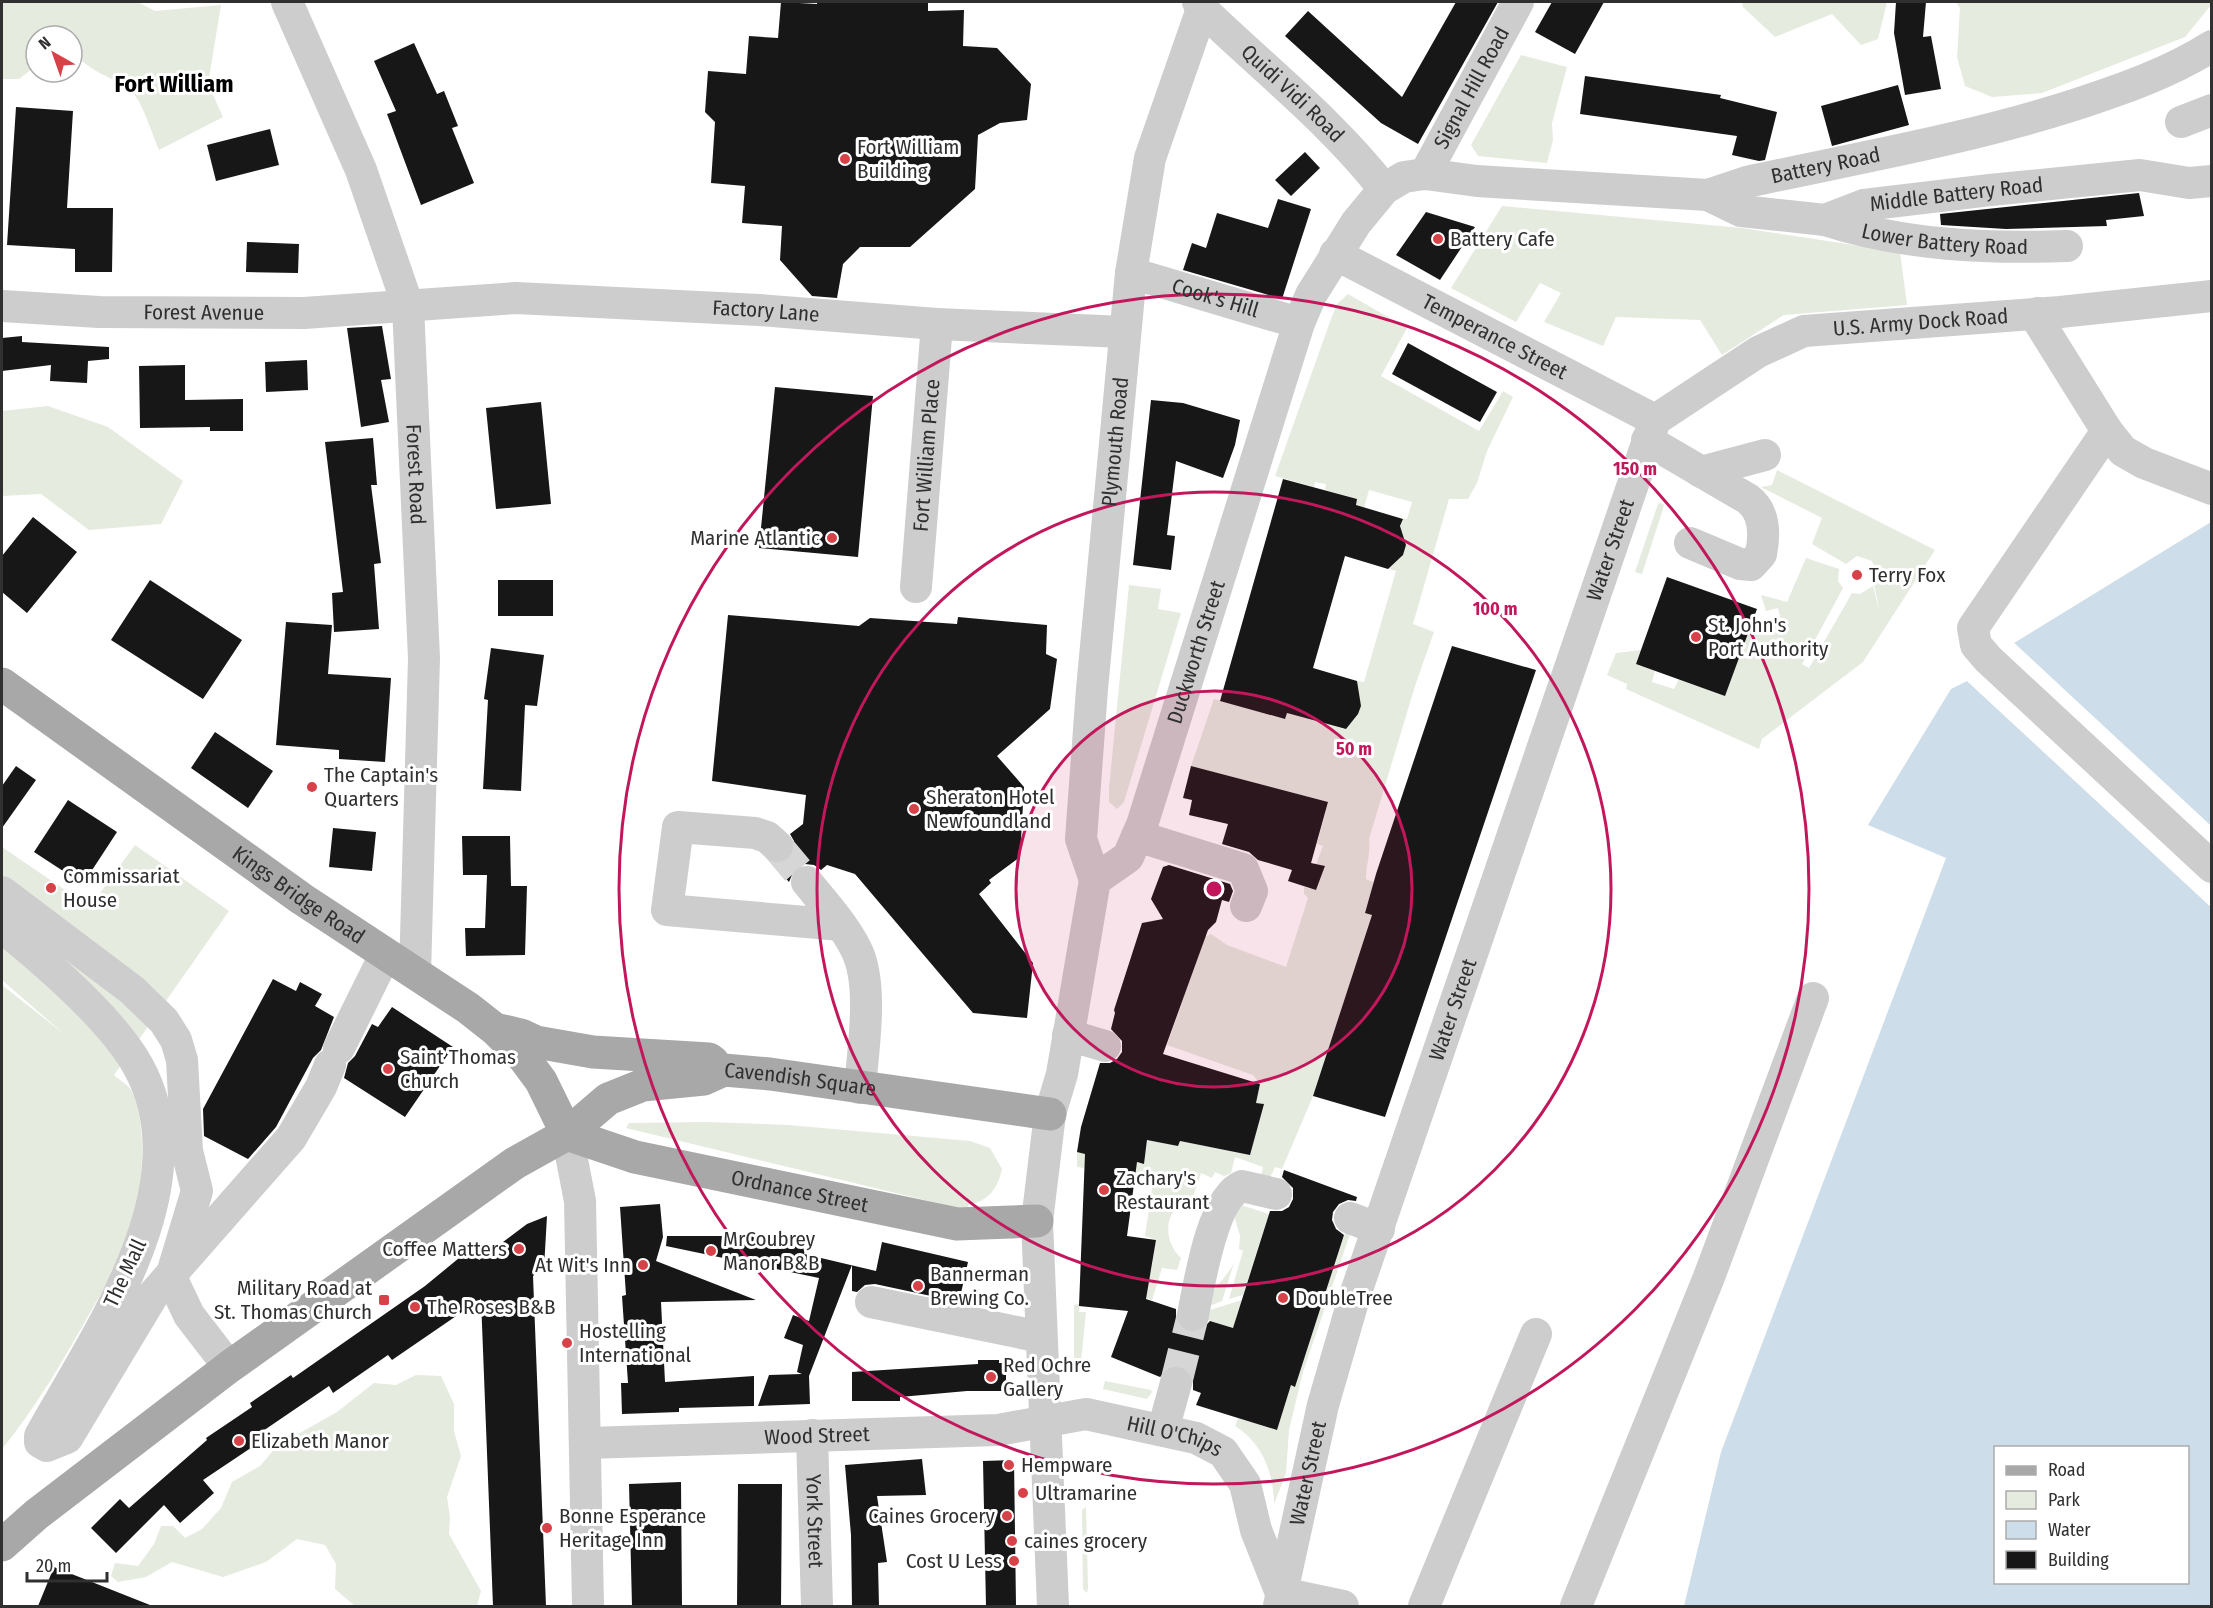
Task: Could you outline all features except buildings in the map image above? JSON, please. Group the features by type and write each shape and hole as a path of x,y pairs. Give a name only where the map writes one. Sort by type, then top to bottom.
{"main road":[{"name":"Kings Bridge Road","path":"4,688 293,893 415,973 496,1030 524,1058 541,1082 567,1134"},
{"path":"496,1030 521,1035 536,1042 593,1053 709,1059 724,1070"},
{"name":"Cavendish Square","path":"2,1545 37,1514 229,1367 515,1163 567,1134 602,1103 616,1094 660,1081 704,1079 724,1070 1050,1114"},
{"name":"Ordnance Street","path":"567,1134 635,1157 957,1224 1037,1221"}],"street":[{"name":"Forest Road","path":"287,2 361,170 408,306 424,657 415,973"},
{"name":"Signal Hill Road","path":"1425,174 1518,2"},
{"name":"Quidi Vidi Road","path":"1193,4 1321,117 1364,163 1384,189"},
{"name":"Plymouth Road","path":"1095,880 1081,839 1124,332 1150,158 1193,4"},
{"name":"Battery Road","path":"1425,174 1477,181 1708,195 1747,182 2010,126 2132,86 2186,62 2211,46"},
{"path":"2181,122 2211,110"},
{"name":"Duckworth Street","path":"1095,880 1128,857 1137,836 1299,323 1335,254 1356,223 1384,189 1404,177 1425,174"},
{"name":"Middle Battery Road","path":"1708,195 1741,211 1825,220 1864,205 2002,188 2140,175 2190,183 2211,181"},
{"name":"Lower Battery Road","path":"1825,220 1866,233 1993,247 2067,246"},
{"name":"Temperance Street","path":"1335,254 1651,430 1701,472 1758,506 1762,517 1762,547 1757,560 1750,565 1740,564 1690,543"},
{"name":"Cook's Hill","path":"1131,273 1299,323"},
{"name":"U.S. Army Dock Road","path":"1651,430 1758,352 1804,331 2038,313 2211,296"},
{"name":"Factory Lane","path":"408,306 516,298 562,299 937,324 1124,332"},
{"name":"Forest Avenue","path":"2,306 99,312 304,313 408,306"},
{"path":"2038,313 2039,322 2107,431 2123,451 2144,463 2211,489"},
{"name":"Fort William Place","path":"916,587 937,324"},
{"name":"Water Street","path":"1280,1600 1323,1405 1354,1298 1651,430"},
{"path":"2107,431 1973,628 1976,645 1988,660 2211,867"},
{"path":"1701,472 1765,455"},
{"path":"777,846 755,833 678,827 667,910 841,925"},
{"path":"1137,836 1243,869 1252,891 1246,906"},
{"path":"1053,1606 1037,1221 1050,1114 1062,1074 1095,880"},
{"path":"807,882 841,925 857,951 864,971 860,1088"},
{"path":"2,892 132,990 164,1022 176,1040 182,1060 187,1151 197,1191 171,1277 189,1315 229,1367"},
{"name":"The Mall","path":"2,927 111,1028 137,1064 146,1081 158,1136 159,1170 152,1210 138,1251 123,1285 40,1436 40,1442 47,1446 68,1438 153,1295 171,1277"},
{"path":"171,1277 291,1138 321,1087 334,1056 385,955"},
{"path":"1576,1606 1709,1277 1813,998"},
{"path":"1067,1043 1103,1053"},
{"path":"567,1134 580,1201 587,1443 588,1606"},
{"path":"1193,1315 1207,1249 1231,1192 1242,1186 1276,1194"},
{"path":"1350,1218 1379,1229"},
{"path":"871,1302 1041,1337"},
{"path":"1424,1606 1536,1334"},
{"path":"1163,1430 1176,1383"},
{"name":"Hill O'Chips","path":"1044,1422 1086,1414 1163,1430 1211,1444 1223,1452 1245,1484 1256,1530 1280,1600"},
{"name":"Wood Street","path":"587,1443 998,1430 1044,1422"},
{"name":"York Street","path":"812,1436 817,1606"},
{"path":"1280,1600 1343,1606"}],"green space":[{"path":"2,2 138,2 155,11 221,5 208,84 223,117 159,150 134,94 84,61 84,24 24,24 24,75 19,79 2,79"},
{"path":"1742,2 1887,2 1878,39 1861,45 1832,14 1775,37 1743,7"},
{"path":"1956,2 2211,2 2212,4 2185,37 2042,93 1992,97 1965,86 1957,57 1960,8"},
{"path":"1521,55 1567,67 1552,123 1553,140 1547,163 1478,156 1471,145"},
{"path":"1502,206 1742,228 1900,252 1907,305 1784,315 1722,355 1700,320 1616,317 1603,346 1544,322 1561,293 1540,283 1516,322 1451,288"},
{"path":"1348,294 1407,328 1381,376 1479,431 1503,391 1513,397 1487,451 1477,483 1468,499 1449,499 1413,624 1434,632 1415,686 1369,839 1366,879 1375,883 1365,912 1372,915 1313,1096 1282,1169 1275,1167 1268,1182 1260,1180 1263,1167 1235,1157 1231,1173 1224,1176 1215,1172 1212,1178 1201,1173 1192,1200 1175,1209 1168,1225 1171,1243 1181,1258 1177,1270 1162,1268 1152,1300 1134,1294 1151,1271 1156,1240 1145,1236 1154,1175 1085,1165 1084,1168 1077,1167 1077,1152 1144,1164 1148,1137 1178,1146 1180,1141 1245,1154 1263,1104 1256,1103 1260,1084 1253,1075 1167,1045 1205,937 1211,934 1227,945 1286,967 1308,898 1304,894 1304,887 1316,890 1325,867 1316,864 1323,846 1317,844 1328,803 1191,766 1214,699 1284,719 1287,713 1344,729 1348,718 1354,720 1361,706 1353,697 1358,681 1364,682 1396,571 1389,569 1391,559 1399,559 1406,545 1404,539 1397,537 1403,519 1407,519 1412,502 1369,490 1364,508 1356,505 1357,499 1325,490 1326,484 1315,482 1314,487 1275,476 1337,304"},
{"path":"48,406 108,427 183,481 161,524 89,530 41,494 2,496 2,411"},
{"path":"1777,470 1935,550 1863,662 1762,739 1759,749 1626,689 1627,684 1607,675 1616,653 1641,650 1636,664 1655,671 1652,682 1674,689 1679,679 1749,630 1781,620 1778,608 1766,611 1761,595 1787,602 1806,558 1839,569 1838,581 1843,588 1802,664 1809,668 1852,593 1860,594 1873,586 1880,614 1873,579 1876,571 1872,561 1857,556 1846,564 1812,544 1822,518 1761,487 1772,485"},
{"path":"1658,504 1664,505 1642,574 1635,572"},
{"path":"1129,585 1161,589 1158,609 1181,613 1124,802 1117,809 1109,802 1109,788"},
{"path":"135,845 229,911 114,1075 131,1090 141,1126 139,1194 130,1235 117,1266 60,1364 27,1416 2,1449 2,985 64,1034 2,980 2,847 90,907"},
{"path":"707,1122 788,1125 970,1141 990,1148 1002,1169 992,1193 976,1203 969,1204 966,1210 626,1128 629,1123"},
{"path":"1241,1205 1269,1214 1243,1295 1229,1299 1243,1251 1239,1249 1240,1236 1233,1212"},
{"path":"1347,1227 1351,1232 1303,1372 1289,1430 1286,1473 1274,1504 1272,1481 1265,1460 1252,1441 1235,1426 1238,1418 1277,1429 1291,1385 1295,1386"},
{"path":"1234,1263 1222,1301 1212,1305 1207,1303 1213,1292"},
{"path":"1242,1300 1233,1328 1198,1317 1200,1313"},
{"path":"1079,1304 1079,1312 1086,1312 1080,1371 1074,1371 1074,1305"},
{"path":"416,1375 441,1376 454,1404 454,1431 461,1456 447,1497 450,1517 449,1534 481,1591 477,1606 355,1606 335,1589 336,1564 325,1545 297,1539 266,1562 223,1577 172,1562 146,1577 118,1582 111,1576 115,1563 138,1566 154,1544 161,1526 173,1526 185,1538 202,1529 221,1508 232,1482 260,1466 277,1446 337,1412 374,1383 396,1385"},
{"path":"1105,1381 1152,1392 1147,1399 1103,1389"},
{"path":"1086,1507 1087,1593 1083,1589 1082,1510"}],"water":[{"path":"2211,522 2211,826 2014,643"},
{"path":"1967,681 2211,907 2211,1606 1684,1606 1721,1452 1946,858 1868,825 1951,689"}],"pier":[{"path":"2012,641 2211,826 2212,829 2012,645"},
{"path":"1964,678 1969,678 2212,903 2211,907"}],"tunnel":[{"path":"777,846 807,882"},
{"path":"1176,1383 1193,1315"}],"place":[{"name":"Fort William Building","path":"845,159"},
{"name":"Battery Cafe","path":"1438,239"},
{"name":"Marine Atlantic","path":"832,538"},
{"name":"Terry Fox","path":"1857,575"},
{"name":"St. John's Port Authority","path":"1696,637"},
{"name":"The Captain's Quarters","path":"312,787"},
{"name":"Sheraton Hotel Newfoundland","path":"914,809"},
{"name":"Commissariat House","path":"51,888"},
{"name":"Saint Thomas Church","path":"388,1069"},
{"name":"Zachary's Restaurant","path":"1104,1190"},
{"name":"Coffee Matters","path":"519,1249"},
{"name":"MrCoubrey Manor B&B","path":"711,1251"},
{"name":"At Wit's Inn","path":"643,1265"},
{"name":"Bannerman Brewing Co.","path":"918,1286"},
{"name":"DoubleTree","path":"1283,1298"},
{"name":"Military Road at St. Thomas Church","path":"384,1300"},
{"name":"The Roses B&B","path":"415,1307"},
{"name":"Hostelling International","path":"567,1343"},
{"name":"Red Ochre Gallery","path":"991,1377"},
{"name":"Elizabeth Manor","path":"239,1441"},
{"name":"Hempware","path":"1009,1465"},
{"name":"Ultramarine","path":"1023,1493"},
{"name":"Caines Grocery","path":"1007,1516"},
{"name":"Bonne Esperance Heritage Inn","path":"547,1528"},
{"name":"caines grocery","path":"1012,1541"},
{"name":"Cost U Less","path":"1014,1561"}],"district":[{"name":"Fort William","path":"174,84"}]}
